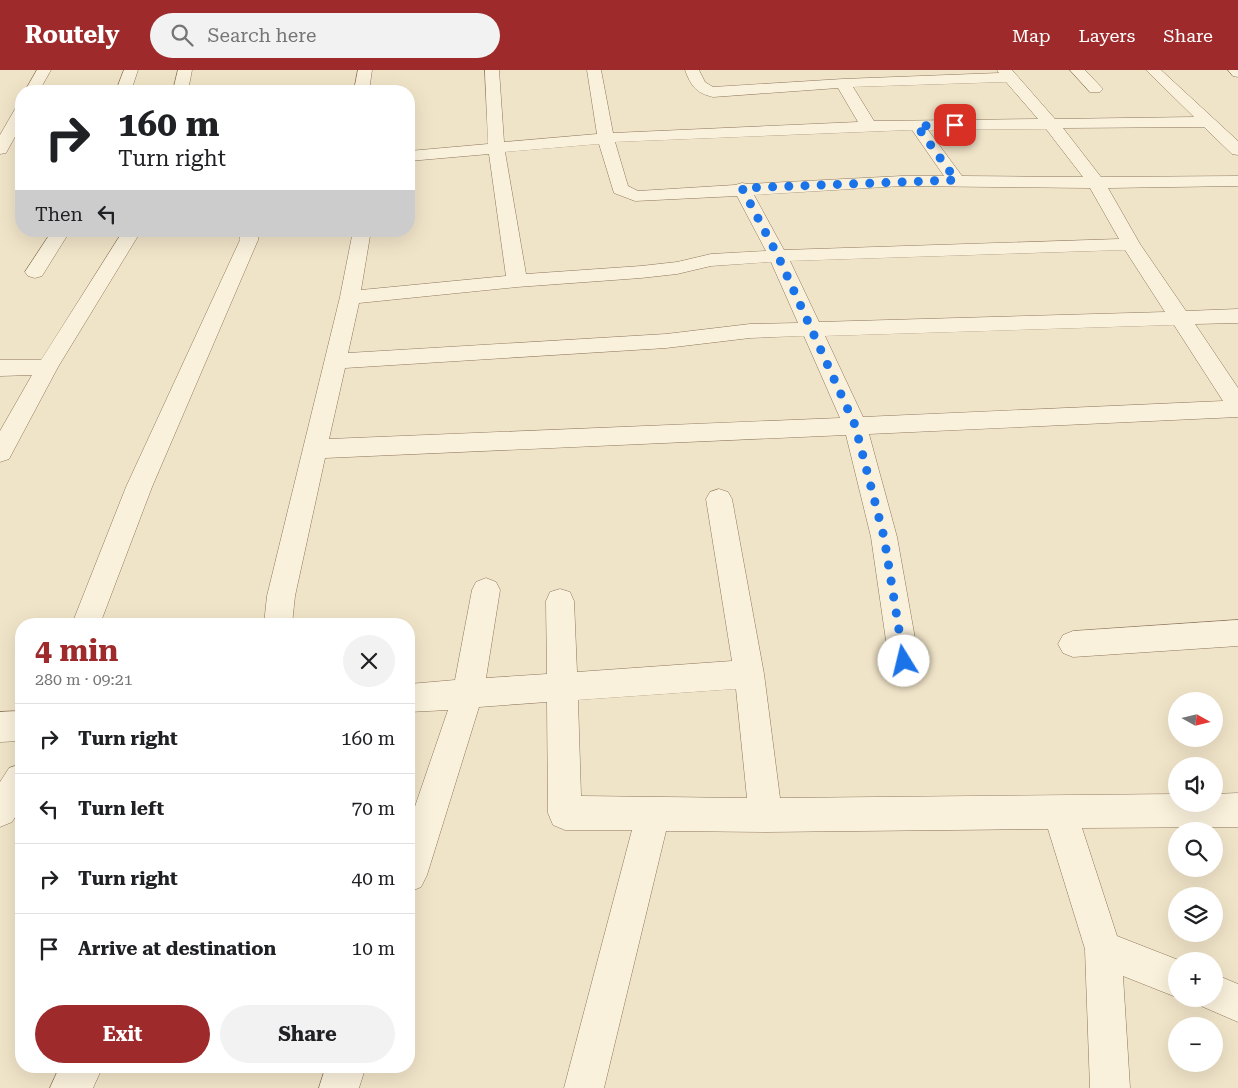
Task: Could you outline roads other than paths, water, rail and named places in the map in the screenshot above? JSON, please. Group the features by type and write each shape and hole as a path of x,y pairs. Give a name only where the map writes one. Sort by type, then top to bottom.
{"street":[{"path":"35,85 44,70"},
{"path":"126,85 131,70"},
{"path":"182,85 185,70"},
{"path":"363,85 365,70"},
{"path":"492,70 496,148 517,281"},
{"path":"594,70 606,138 620,189 635,196 742,188 956,180 1183,183 1238,181"},
{"path":"692,70 698,86 701,89 713,92 1007,73 1051,124 1096,182 1131,244 1238,408"},
{"path":"1077,70 1095,88"},
{"path":"1153,70 1238,150"},
{"path":"843,83 869,126"},
{"path":"415,155 606,138 869,126 1208,122"},
{"path":"0,150 15,123"},
{"path":"917,126 956,180"},
{"path":"742,188 778,256 855,425 884,537 904,661"},
{"path":"35,272 57,237"},
{"path":"0,453 47,368 128,237"},
{"path":"88,618 139,487 249,240 249,237"},
{"path":"279,618 281,596 336,361 361,237"},
{"path":"350,297 517,281 641,272 677,268 711,260 1131,244"},
{"path":"336,361 666,341 750,331 1238,316"},
{"path":"0,368 47,368"},
{"path":"316,449 1238,408"},
{"path":"719,499 749,674 766,815"},
{"path":"415,857 468,694 486,590"},
{"path":"560,601 565,813 766,815 1238,810"},
{"path":"1073,644 1238,632"},
{"path":"415,698 749,674"},
{"path":"0,727 15,726"},
{"path":"0,810 15,789"},
{"path":"1060,812 1103,949 1110,1088"},
{"path":"584,1088 653,814"},
{"path":"1103,949 1168,975"},
{"path":"1223,997 1238,1003"},
{"path":"70,1088 79,1073"},
{"path":"339,1088 344,1073"}]}
